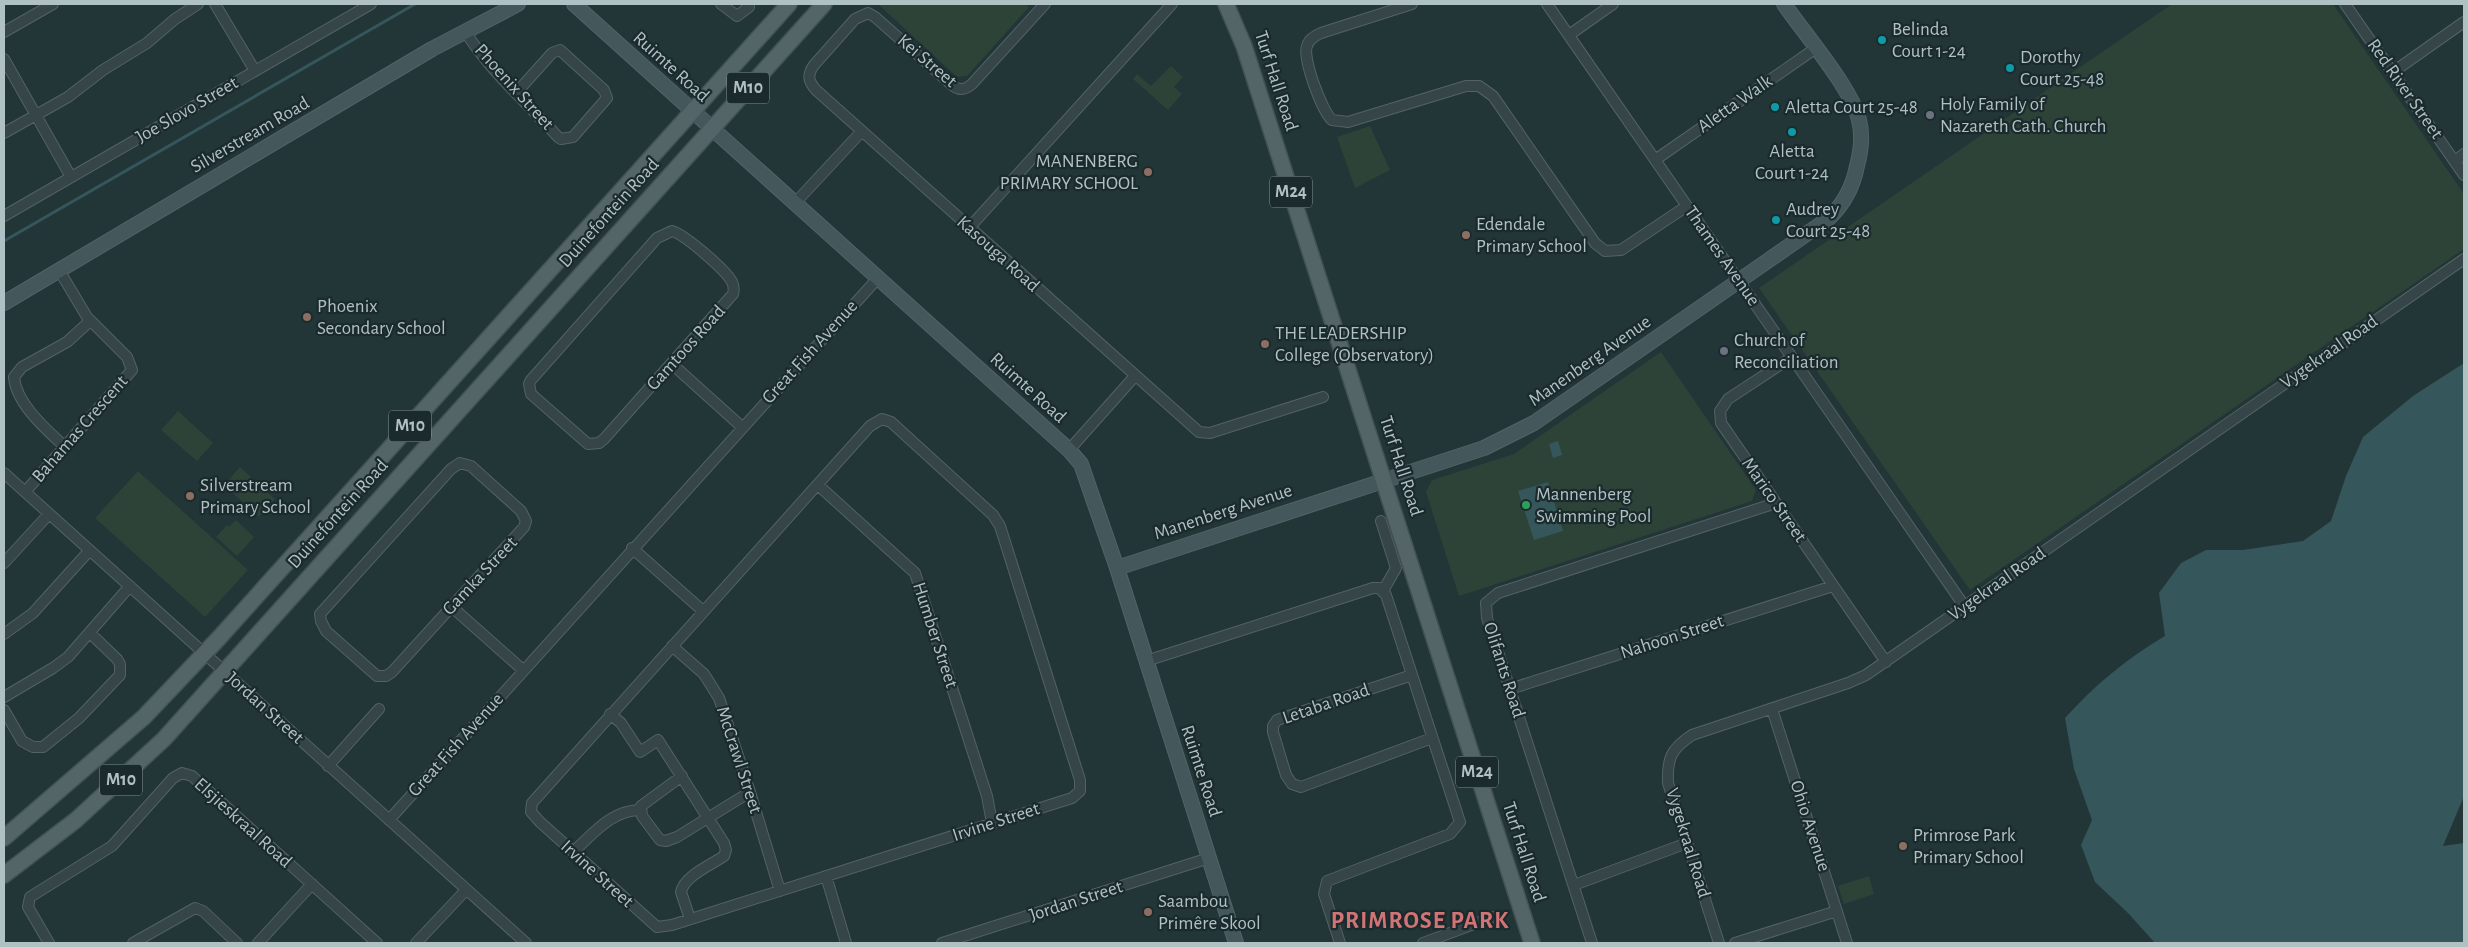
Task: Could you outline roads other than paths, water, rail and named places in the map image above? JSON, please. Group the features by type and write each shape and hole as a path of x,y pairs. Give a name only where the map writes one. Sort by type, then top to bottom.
{"main road":[{"name":"Duinefontein Road","path":"4,838 144,718 789,4"},
{"name":"Duinefontein Road","path":"4,875 76,820 164,739 824,4"},
{"name":"Turf Hall Road","path":"1226,4 1244,46 1532,943"}],"street":[{"path":"4,32 53,4"},
{"path":"4,133 68,97 103,70 146,42 198,4"},
{"path":"215,4 255,71"},
{"name":"Joe Slovo Street","path":"4,216 371,4"},
{"name":"Silverstream Road","path":"4,303 465,31 518,4"},
{"name":"Ruimte Road","path":"574,4 1069,450 1081,464 1117,568 1236,943"},
{"path":"721,4 738,16 749,7"},
{"name":"Kei Street","path":"809,76 814,65 855,19 868,13 873,15 957,89 965,89 972,84 1045,4"},
{"path":"969,228 1172,4"},
{"path":"1412,4 1320,33 1309,41 1306,47 1307,59 1321,102 1332,120 1348,122 1466,86 1479,86 1493,96 1595,243 1605,251 1621,250 1687,206"},
{"name":"Thames Avenue","path":"1548,4 1965,607"},
{"path":"1569,35 1613,4"},
{"name":"Manenberg Avenue","path":"1117,568 1484,448 1519,432 1828,219 1844,200 1853,181 1860,147 1858,115 1846,92 1784,4"},
{"name":"Red River Street","path":"2345,4 2464,175"},
{"path":"2393,72 2464,22"},
{"name":"Phoenix Street","path":"465,31 479,51 516,92 558,137 565,140 573,137 606,100 607,96 604,90 560,50 552,53 516,92"},
{"name":"Aletta Walk","path":"1655,160 1816,48"},
{"path":"4,59 71,177"},
{"name":"Kasouga Road","path":"809,76 816,90 1194,429 1204,434 1323,397"},
{"path":"795,204 862,131"},
{"path":"2454,161 2464,154"},
{"name":"Gamtoos Road","path":"672,231 683,236 728,276 734,288 730,299 672,364 604,439 594,445 584,441 535,397 529,384 534,376 657,238 672,231"},
{"name":"Vygekraal Road","path":"1720,943 1668,783 1667,766 1672,753 1680,743 1692,735 1856,680 1886,662 2464,258"},
{"name":"Bahamas Crescent","path":"25,492 132,370 127,358 90,321 59,270"},
{"name":"Great Fish Avenue","path":"389,820 632,548 878,278"},
{"path":"66,447 30,411 17,388 14,377 22,367 67,342 90,321"},
{"name":"Marico Street","path":"1792,357 1728,399 1722,407 1721,423 1886,662"},
{"path":"672,364 742,427"},
{"path":"1069,450 1135,376"},
{"name":"Irvine Street","path":"878,420 888,420 993,515 1000,526 1081,786 1078,793 1072,798 663,928 656,926 534,817 531,806 610,714 818,485 870,426 878,420"},
{"name":"Gamka Street","path":"460,463 466,463 521,510 526,521 522,531 452,607 392,672 382,677 373,673 326,631 321,621 323,610 451,469 460,463"},
{"name":"Jordan Street","path":"4,473 526,943"},
{"name":"Humber Street","path":"818,485 915,573 984,788 992,823"},
{"name":"Olifants Road","path":"1592,943 1485,610 1486,603 1498,593 1776,503"},
{"path":"4,563 48,514"},
{"path":"1381,521 1396,568 1383,591"},
{"path":"632,548 703,611"},
{"path":"4,634 33,613 90,551"},
{"path":"4,697 61,663 90,633 130,586"},
{"name":"Nahoon Street","path":"1510,689 1833,586"},
{"path":"1146,661 1373,588 1383,591 1387,597 1432,738 1460,815 1459,824 1450,834 1327,881 1324,894 1340,943"},
{"path":"452,607 523,670"},
{"path":"4,710 22,740 38,748 48,744 79,718 120,675 120,664 117,659 90,633"},
{"name":"McCrawl Street","path":"672,646 696,665 715,689 750,792 780,891"},
{"name":"Letaba Road","path":"1412,675 1277,720 1272,729 1286,775 1292,784 1301,787 1432,738"},
{"path":"328,766 379,709"},
{"name":"Ohio Avenue","path":"1772,709 1847,943"},
{"path":"610,714 621,723 640,752 658,740 724,843 726,852 682,887 681,892 690,919"},
{"name":"Elsjieskraal Road","path":"49,943 30,913 28,902 30,897 112,846 174,778 182,773 192,776 377,943"},
{"path":"573,852 615,815 626,811 640,810 649,798 682,776"},
{"path":"640,810 655,836 666,841 677,838 750,792"},
{"path":"1574,885 1687,842"},
{"name":"Jordan Street","path":"942,943 975,938 1209,858"},
{"path":"826,876 846,943"},
{"path":"258,943 312,884"},
{"path":"416,943 466,890"},
{"path":"133,943 195,908 203,912 237,943"},
{"path":"1735,943 1837,911"},
{"path":"1423,943 1493,917"},
{"path":"1453,932 1456,943"}],"water":[{"path":"2464,363 2464,796 2443,846 2464,843 2464,943 2155,943 2128,913 2095,882 2081,845 2092,820 2074,769 2065,718 2112,673 2138,653 2165,636 2159,593 2181,563 2206,550 2243,550 2303,541 2331,521 2346,476 2363,437 2413,396"},
{"path":"1558,441 1562,455 1553,458 1549,444"},
{"path":"1548,482 1563,531 1534,540 1518,491"}],"waterway":[{"path":"4,241 415,4"}],"place":[{"name":"Belinda Court 1-24","path":"1882,40"},
{"name":"Dorothy Court 25-48","path":"2010,68"},
{"name":"Aletta Court 25-48","path":"1775,107"},
{"name":"Holy Family of Nazareth Cath. Church","path":"1930,115"},
{"name":"Aletta Court 1-24","path":"1792,132"},
{"name":"MANENBERG PRIMARY SCHOOL","path":"1148,172"},
{"name":"Audrey Court 25-48","path":"1776,220"},
{"name":"Edendale Primary School","path":"1466,235"},
{"name":"Phoenix Secondary School","path":"307,317"},
{"name":"THE LEADERSHIP College (Observatory)","path":"1265,344"},
{"name":"Church of Reconciliation","path":"1724,351"},
{"name":"Silverstream Primary School","path":"190,496"},
{"name":"Mannenberg Swimming Pool","path":"1526,505"},
{"name":"Primrose Park Primary School","path":"1903,846"},
{"name":"Saambou Primêre Skool","path":"1148,912"}],"district":[{"name":"PRIMROSE PARK","path":"1420,921"}]}
